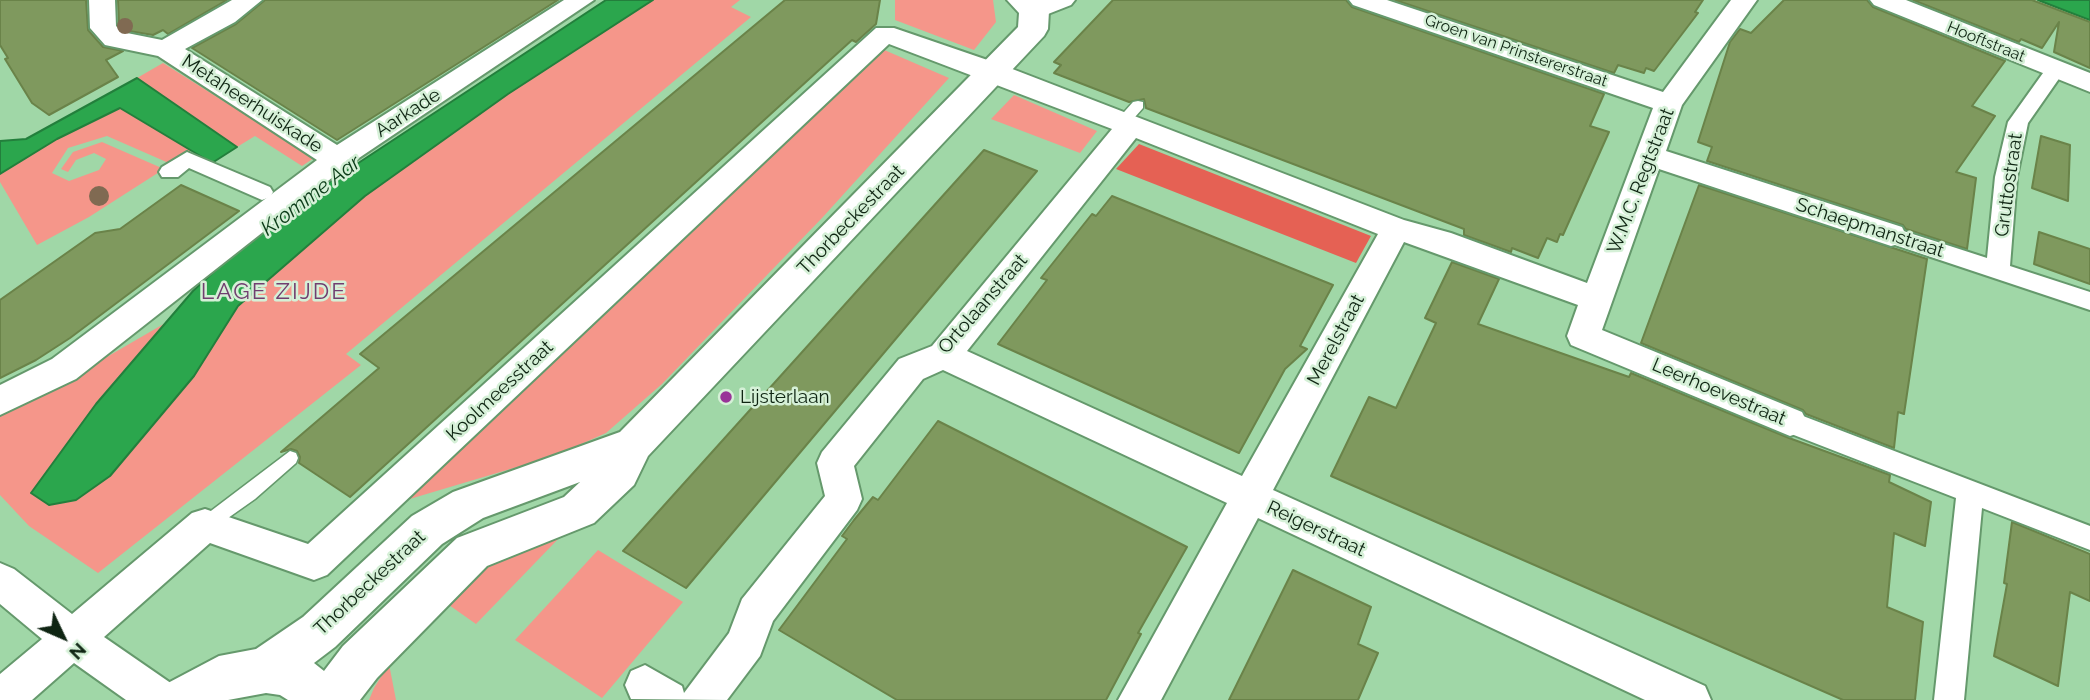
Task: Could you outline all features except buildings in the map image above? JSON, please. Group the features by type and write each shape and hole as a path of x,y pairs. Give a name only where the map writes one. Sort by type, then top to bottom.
{"street":[{"path":"102,0 103,28 114,39 166,49 249,0"},
{"name":"Aarkade","path":"0,401 64,369 337,159 581,0"},
{"name":"Groen van Prinstererstraat","path":"1362,0 1669,104"},
{"name":"W.M.C. Regtstraat","path":"1597,299 1669,104 1744,0"},
{"name":"Hooftstraat","path":"1883,0 2090,83"},
{"name":"Thorbeckestraat","path":"331,700 360,662 472,552 579,510 619,472 634,444 1033,29 1039,4"},
{"name":"Koolmeesstraat","path":"205,525 314,563 886,34 992,71"},
{"name":"Metaheerhuiskade","path":"166,49 337,159"},
{"name":"Gruttostraat","path":"1998,269 2006,177 2018,122 2054,70"},
{"path":"992,71 1130,118 1396,229 1440,241 1597,299"},
{"name":"Ortolaanstraat","path":"702,700 746,643 756,612 844,499 835,463 911,369 944,355 1130,118"},
{"name":"Schaepmanstraat","path":"1651,156 2090,300"},
{"path":"170,172 187,159 262,192"},
{"name":"Merelstraat","path":"1139,700 1396,229"},
{"name":"Leerhoevestraat","path":"1597,299 1583,336 1790,422 2090,538"},
{"name":"Reigerstraat","path":"944,355 1690,700"},
{"name":"Thorbeckestraat","path":"266,670 319,632 437,524 468,505 634,444"},
{"path":"1949,700 1970,493"},
{"path":"1,700 205,525"},
{"path":"0,581 72,638 160,700"},
{"path":"183,700 219,679 243,672 266,670 286,673 303,682 316,700"}],"lane":[{"path":"205,525 249,494 290,458"}],"shaded area":[{"path":"653,0 740,0 731,7 751,17 346,354 361,365 98,573 29,526 0,495 0,415 38,397 167,322 96,404 194,376 238,307 365,196 508,94"},
{"path":"895,0 993,0 996,22 974,50 895,20"},
{"path":"882,49 949,78 822,218 662,384 606,433 554,456 393,504"},
{"path":"163,63 314,158 302,166 255,136 237,147 137,78"},
{"path":"1014,95 1097,131 1080,153 991,119"},
{"path":"120,107 192,150 171,164 107,136 68,148 52,173 69,181 99,170 106,159 94,153 76,160 68,172 61,169 73,152 102,142 164,169 89,217 37,245 0,182 0,174 57,139"},
{"path":"1139,144 1371,236 1356,263 1116,169"},
{"path":"562,535 476,624 439,598 476,567"},
{"path":"598,550 683,602 602,698 515,640"},
{"path":"389,664 396,700 369,700 374,688"}],"water":[{"name":"Kromme Aar","path":"606,0 653,0 508,94 365,196 238,306 194,376 110,476 76,500 49,505 31,493 96,404 193,291 249,239 331,181"},
{"path":"2038,0 2090,0 2090,20 2074,14"},
{"path":"137,78 237,147 212,163 120,108 57,139 0,174 0,141 26,139"}],"place":[{"name":"Lijsterlaan","path":"726,397"}],"district":[{"name":"LAGE ZIJDE","path":"274,292"}]}
